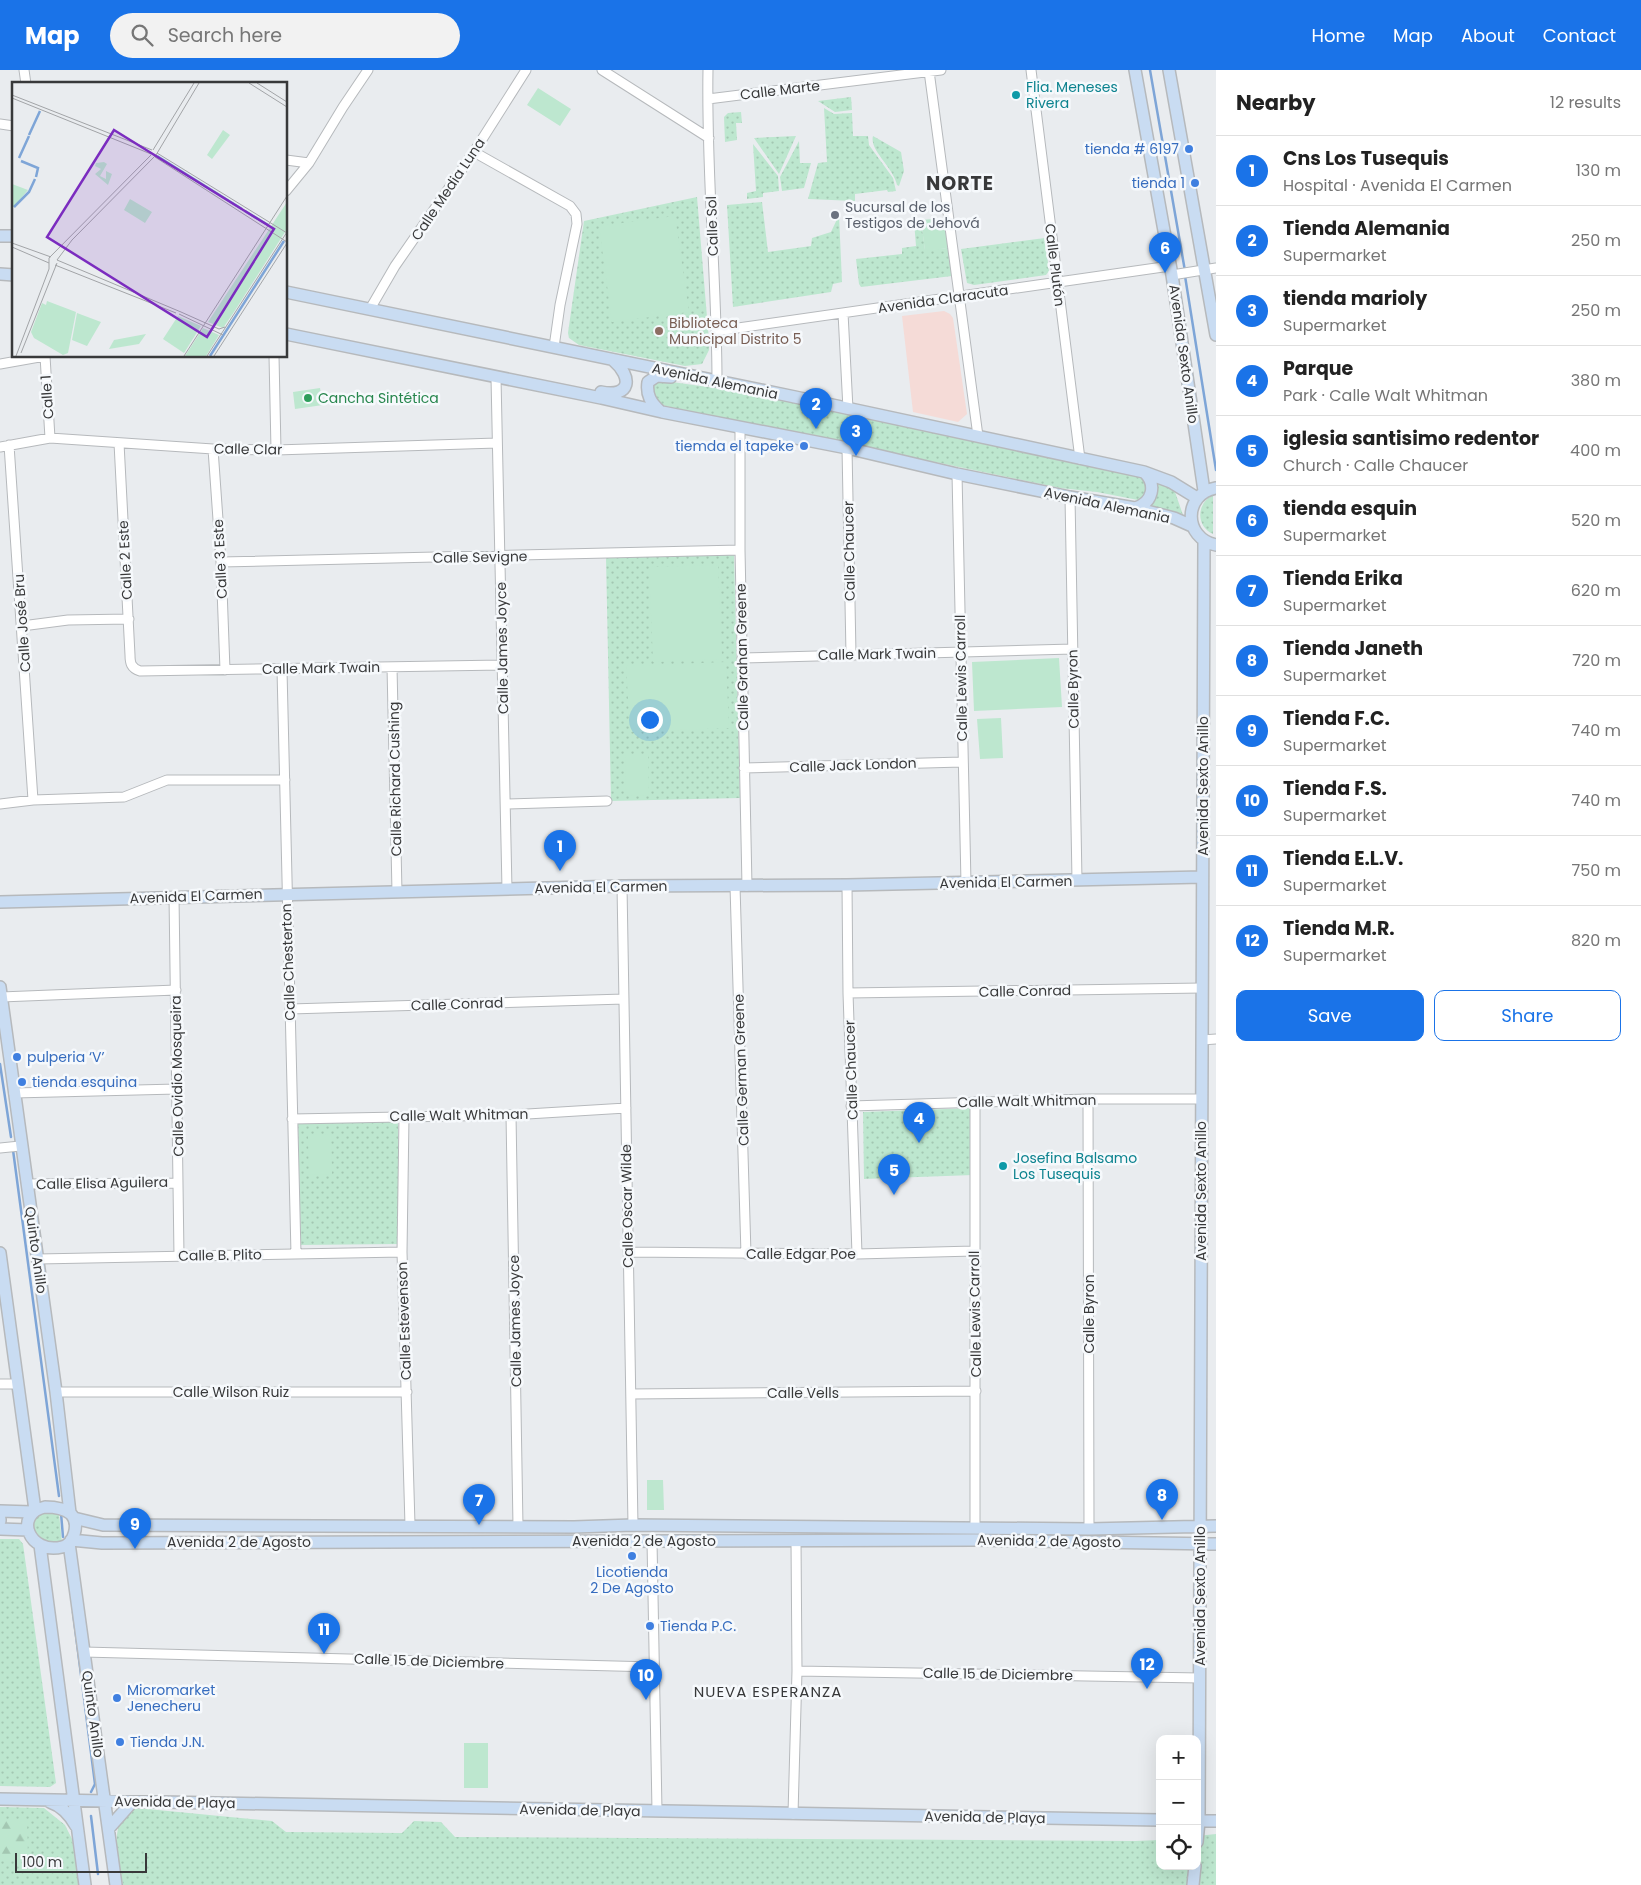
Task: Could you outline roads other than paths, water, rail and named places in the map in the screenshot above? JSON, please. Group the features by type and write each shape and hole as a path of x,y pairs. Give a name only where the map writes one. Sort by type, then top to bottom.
{"main road":[{"name":"Avenida Sexto Anillo","path":"1135,70 1171,270 1200,495"},
{"path":"1169,70 1211,268 1216,335"},
{"name":"Avenida Alemania","path":"288,292 1144,472 1200,495"},
{"name":"Avenida Alemania","path":"288,334 740,428 847,448 957,474 1135,508 1174,518 1192,526"},
{"path":"545,387 573,387 615,394 622,390 626,380 624,370 613,360"},
{"path":"662,412 648,397 648,382 657,376 698,378"},
{"path":"1135,508 1145,504 1151,495 1152,485 1144,472"},
{"path":"1216,488 1200,495 1192,513 1192,526 1204,541 1216,545"},
{"name":"Avenida Sexto Anillo","path":"1199,1780 1202,1099 1210,1039 1202,988 1204,541"},
{"name":"Avenida El Carmen","path":"0,902 286,893 622,886 847,885 1202,877"},
{"name":"Quinto Anillo","path":"1,992 20,1146 38,1259 72,1516"},
{"path":"0,1255 34,1511 28,1523 28,1530 30,1538 40,1545 59,1547 70,1542 75,1526 72,1516 52,1507 34,1511 0,1511"},
{"name":"Avenida 2 de Agosto","path":"72,1516 103,1526 410,1525 574,1527 633,1525 1089,1529 1216,1526"},
{"path":"574,1527 575,1541"},
{"path":"1110,1528 1110,1542"},
{"path":"0,1529 28,1530"},
{"name":"Avenida 2 de Agosto","path":"70,1542 796,1541 1216,1544"},
{"name":"Quinto Anillo","path":"70,1542 101,1801 109,1828 116,1885"},
{"path":"40,1545 78,1801 78,1831 85,1885"},
{"name":"Avenida de Playa","path":"0,1799 1156,1820"},
{"path":"46,1800 56,1804 65,1811 78,1831"},
{"path":"109,1828 132,1802"},
{"path":"1201,1821 1216,1821"},
{"path":"1193,1885 1195,1870"}],"street":[{"path":"288,189 309,163 368,70"},
{"name":"Calle Media Luna","path":"370,309 395,266 474,152 526,70"},
{"path":"602,70 709,138"},
{"name":"Calle Sol","path":"708,70 717,382"},
{"name":"Calle Marte","path":"708,99 884,73 941,70"},
{"name":"Calle Plutón","path":"1031,70 1080,459"},
{"path":"929,71 978,436"},
{"path":"474,152 570,206 576,214 577,224 560,305 554,347"},
{"path":"288,160 309,163"},
{"name":"Avenida Claracuta","path":"717,331 1058,283 1171,270 1211,268"},
{"path":"843,313 848,409"},
{"path":"0,364 33,358"},
{"name":"Calle 1","path":"44,358 50,438"},
{"path":"274,358 276,450"},
{"name":"Calle James Joyce","path":"496,378 506,804 506,889"},
{"name":"Calle Grahan Greene","path":"740,428 744,768 741,886"},
{"name":"Calle Clar","path":"4,446 50,438 276,450 497,442"},
{"name":"Calle 2 Este","path":"119,443 131,665 134,670 140,671"},
{"name":"Calle José Bru","path":"4,446 22,626 33,800"},
{"name":"Calle 3 Este","path":"213,448 221,562 225,670"},
{"name":"Calle Chaucer","path":"847,448 851,654"},
{"name":"Calle Lewis Carroll","path":"957,474 966,882"},
{"name":"Calle Byron","path":"1070,497 1077,880"},
{"name":"Calle Sevigne","path":"221,562 740,550"},
{"path":"22,626 68,620 129,619"},
{"name":"Calle Mark Twain","path":"742,658 1073,649"},
{"name":"Calle Mark Twain","path":"140,671 502,665"},
{"name":"Calle Richard Cushing","path":"392,667 397,892"},
{"name":"Calle Chesterton","path":"282,670 296,1254"},
{"name":"Calle Jack London","path":"744,768 962,762"},
{"path":"0,804 33,800 124,797 167,780 285,780"},
{"path":"506,804 607,802"},
{"name":"Calle Chaucer","path":"847,885 848,993 856,1254"},
{"name":"Calle Oscar Wilde","path":"622,886 633,1525"},
{"name":"Calle German Greene","path":"741,886 746,1254"},
{"name":"Calle Ovidio Mosqueira","path":"174,896 179,1256"},
{"name":"Calle Conrad","path":"848,993 1202,988"},
{"path":"1,992 176,990"},
{"name":"Calle Conrad","path":"290,1009 624,999"},
{"path":"14,1093 177,1089"},
{"name":"Calle Byron","path":"1088,1099 1089,1529"},
{"name":"Calle Walt Whitman","path":"851,1106 1088,1099 1202,1099"},
{"name":"Calle Lewis Carroll","path":"974,1527 976,1391 974,1251 975,1102"},
{"name":"Calle Walt Whitman","path":"292,1119 511,1115 626,1108"},
{"name":"Calle James Joyce","path":"511,1115 518,1526"},
{"name":"Calle Estevenson","path":"404,1117 402,1252 410,1525"},
{"path":"0,1148 20,1146"},
{"name":"Calle Elisa Aguilera","path":"27,1184 178,1183"},
{"name":"Calle Edgar Poe","path":"628,1252 856,1254 974,1251"},
{"name":"Calle B. Plito","path":"38,1259 402,1252"},
{"path":"0,1384 18,1384"},
{"name":"Calle Vells","path":"631,1394 976,1391"},
{"name":"Calle Wilson Ruiz","path":"56,1392 407,1392"},
{"path":"652,1541 657,1811"},
{"path":"793,1814 796,1541"},
{"name":"Calle 15 de Diciembre","path":"84,1652 654,1667"},
{"name":"Calle 15 de Diciembre","path":"796,1671 1200,1678"}],"waterway":[{"path":"1150,70 1185,271"},
{"path":"1185,276 1216,470"},
{"path":"0,1064 11,1137"},
{"path":"13,1150 59,1496"},
{"path":"61,1513 63,1537"},
{"path":"73,1612 95,1784 91,1792"},
{"path":"91,1816 98,1874"}],"place":[{"name":"Flia. Meneses Rivera","path":"1016,95"},
{"name":"tienda # 6197","path":"1189,149"},
{"name":"tienda 1","path":"1195,183"},
{"name":"Sucursal de los Testigos de Jehová","path":"835,215"},
{"name":"tienda esquin","path":"1165,273"},
{"name":"Biblioteca Municipal Distrito 5","path":"659,331"},
{"name":"Cancha Sintética","path":"308,398"},
{"name":"Tienda Alemania","path":"816,429"},
{"name":"tiemda el tapeke","path":"804,446"},
{"name":"tienda marioly","path":"856,456"},
{"name":"Cns Los Tusequis","path":"560,871"},
{"name":"pulperia ‘V’","path":"17,1057"},
{"name":"tienda esquina","path":"22,1082"},
{"name":"Parque","path":"919,1143"},
{"name":"Josefina Balsamo Los Tusequis","path":"1003,1166"},
{"name":"iglesia santisimo redentor","path":"894,1195"},
{"name":"Tienda Janeth","path":"1162,1520"},
{"name":"Tienda Erika","path":"479,1525"},
{"name":"Tienda F.C.","path":"135,1549"},
{"name":"Licotienda 2 De Agosto","path":"632,1556"},
{"name":"Tienda P.C.","path":"650,1626"},
{"name":"Tienda E.L.V.","path":"324,1654"},
{"name":"Tienda M.R.","path":"1147,1689"},
{"name":"Micromarket Jenecheru","path":"117,1698"},
{"name":"Tienda F.S.","path":"646,1700"},
{"name":"Tienda J.N.","path":"120,1742"}],"district":[{"name":"NORTE","path":"960,183"},
{"name":"NUEVA ESPERANZA","path":"768,1692"}]}
